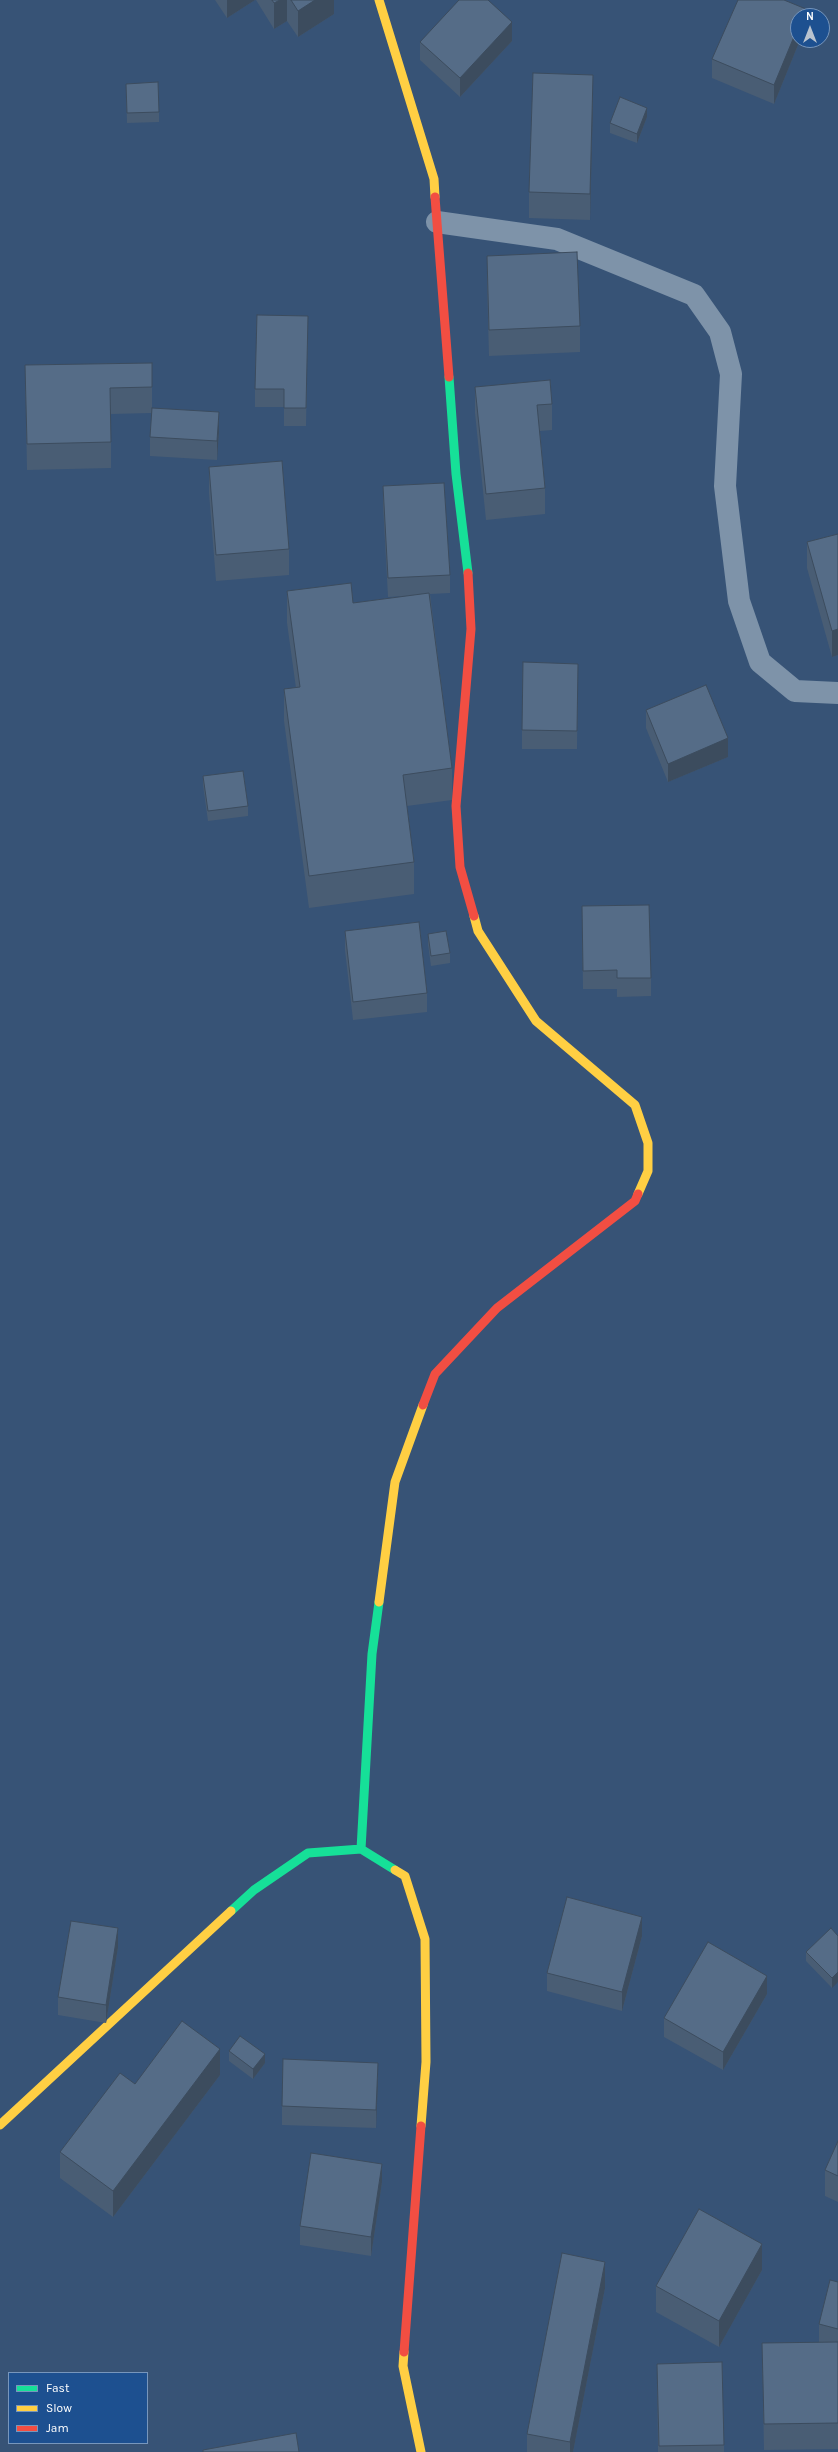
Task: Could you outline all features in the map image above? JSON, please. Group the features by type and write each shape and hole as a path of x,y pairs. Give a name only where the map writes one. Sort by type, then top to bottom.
{"street":[{"path":"361,1849 372,1654 395,1482 435,1374 497,1308 635,1201 648,1171 648,1143 635,1105 536,1021 478,931 460,867 456,806 471,629 467,558 456,474 434,179 379,0"},
{"path":"437,222 557,239 694,295 720,332 731,374 725,486 739,600 760,662 795,691 838,694"},
{"path":"0,2125 254,1890 308,1853 361,1849 404,1876 425,1939 426,2062 402,2366 421,2452"}],"building":[{"path":"272,0 280,0 274,3"},
{"path":"291,0 315,0 298,11"},
{"path":"459,0 488,0 512,22 460,78 420,42"},
{"path":"738,0 784,0 804,8 790,8 790,46 774,85 712,59"},
{"path":"533,73 593,75 590,194 529,192"},
{"path":"158,82 159,112 127,113 126,84"},
{"path":"620,97 647,108 637,134 610,123"},
{"path":"577,252 580,326 489,330 487,256"},
{"path":"257,315 308,316 306,408 284,408 284,389 255,389"},
{"path":"152,363 152,387 110,388 111,442 27,444 25,365"},
{"path":"550,380 552,404 537,405 545,488 486,494 475,387"},
{"path":"152,408 219,412 217,441 150,437"},
{"path":"282,461 289,549 216,555 209,467"},
{"path":"444,483 450,575 388,578 383,486"},
{"path":"838,534 838,629 832,631 807,542"},
{"path":"351,583 353,603 429,593 452,768 403,775 414,862 309,876 284,689 300,687 287,591"},
{"path":"523,662 578,664 577,731 522,730"},
{"path":"706,685 728,738 668,764 646,710"},
{"path":"243,771 248,806 208,811 203,776"},
{"path":"649,905 651,978 617,978 617,970 583,971 582,906"},
{"path":"419,922 427,993 353,1002 345,931"},
{"path":"446,931 450,953 431,956 428,934"},
{"path":"567,1897 642,1917 622,1992 547,1973"},
{"path":"71,1921 118,1928 106,2005 58,1997"},
{"path":"831,1928 838,1936 838,1972 832,1978 806,1952"},
{"path":"708,1942 767,1976 723,2052 664,2018"},
{"path":"182,2021 220,2049 113,2191 60,2152 120,2073 135,2084"},
{"path":"240,2036 265,2054 253,2069 229,2051"},
{"path":"283,2059 378,2063 376,2110 282,2106"},
{"path":"838,2141 838,2176 825,2170"},
{"path":"311,2153 382,2164 371,2237 300,2226"},
{"path":"699,2209 762,2244 719,2321 656,2286"},
{"path":"562,2253 605,2262 570,2442 527,2434"},
{"path":"830,2280 838,2282 838,2329 819,2324"},
{"path":"838,2342 838,2423 764,2424 762,2343"},
{"path":"722,2362 724,2445 659,2446 657,2364"},
{"path":"296,2433 299,2452 203,2452 203,2450"}],"traffic: fast":[{"path":"449,377 456,474 468,573"},
{"path":"361,1849 372,1654 379,1602"},
{"path":"231,1911 254,1890 308,1853 361,1849 395,1870"}],"traffic: slow":[{"path":"379,0 434,179 435,197"},
{"path":"474,916 478,931 536,1021 635,1105 648,1143 648,1171 638,1194"},
{"path":"379,1602 395,1482 423,1405"},
{"path":"395,1870 405,1876 425,1939 426,2062 421,2126"},
{"path":"0,2125 231,1911"},
{"path":"404,2352 403,2366 421,2452"}],"traffic: jam":[{"path":"435,197 449,377"},
{"path":"468,573 471,629 456,806 460,867 474,916"},
{"path":"423,1405 435,1374 497,1308 635,1201 638,1194"},
{"path":"404,2352 421,2126"}]}
